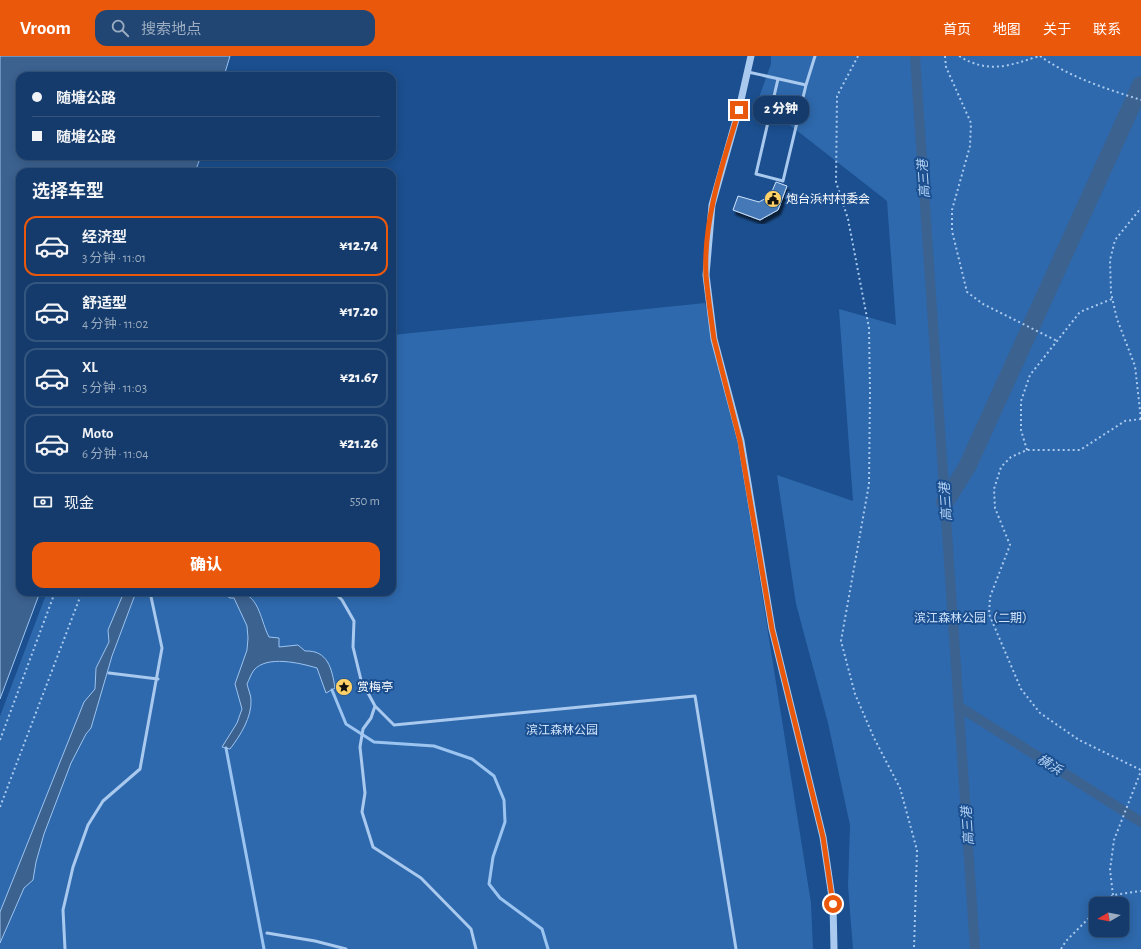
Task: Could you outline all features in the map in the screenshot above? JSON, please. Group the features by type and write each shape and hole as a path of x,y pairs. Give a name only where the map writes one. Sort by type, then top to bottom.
{"street":[{"path":"751,56 712,205 706,275 714,339 740,441 772,629 823,837 833,904 834,949"}],"lane":[{"path":"778,79 756,174 782,181 806,85 815,56"},
{"path":"748,72 806,85"},
{"path":"65,949 63,910 73,867 88,825 103,801 140,769 158,679 162,648 151,596"},
{"path":"338,596 342,600 354,621 353,647 361,680 375,706 394,725 695,696 736,949"},
{"path":"109,673 158,679"},
{"path":"375,706 371,718 363,729 360,747 365,793 362,812 373,847 421,878 471,929 476,949"},
{"path":"267,933 314,941 346,949"}],"path":[{"path":"858,56 837,96 836,182 848,219 869,328 869,484 841,641 855,694 874,738 900,788 917,850 914,949"},
{"path":"944,56 946,67 971,123 970,146 952,210 952,232 967,292 983,304 1056,341"},
{"path":"959,56 972,64 1002,67 1039,56 1054,66 1114,91 1141,100"},
{"path":"1141,208 1115,240 1110,260 1112,299 1117,319 1135,366 1141,419 1125,421 1080,450 1028,450 1011,457 1001,467 994,489 995,508 1010,545 990,597 989,614 1021,689 1040,713 1080,740 1141,770 1114,840 1110,870 1113,895 1141,891"},
{"path":"1028,450 1021,430 1021,401 1030,375 1080,312 1112,299"},
{"path":"0,740 54,596"},
{"path":"0,806 80,596"},
{"path":"1061,949 1066,941 1089,919"}],"green space":[{"name":"滨江森林公园（二期）","path":"771,56 1141,56 1141,949 853,949 848,886 850,825 828,723 796,604 777,475 853,501 839,309 896,325 887,201 758,100 771,64"},
{"name":"滨江森林公园","path":"705,303 731,399 811,903 813,949 0,949 0,716 45,596 396,596 396,335"}],"shaded area":[{"path":"0,56 230,56 225,72 16,72 16,160 200,160 196,168 16,168 16,596 39,596 0,699"},
{"path":"122,596 134,596 112,656 91,728 86,734 71,763 44,834 36,862 33,880 24,888 0,943 0,912 84,702 95,689 96,668 109,642 108,630"},
{"path":"227,596 248,596 252,599 259,611 269,637 279,638 279,647 298,645 305,651 313,652 324,657 328,662 335,688 326,693 317,668 293,662 275,661 260,665 254,670 247,684 251,696 250,713 238,738 230,749 222,747 237,723 242,709 235,684 247,650 248,638 247,626 234,598"}],"building":[{"name":"炮台浜村村委会","path":"776,182 787,186 778,210 760,220 733,210 738,196 759,202 770,196"}],"waterway":[{"name":"高三港","path":"915,56 975,949"},
{"path":"945,502 967,467 1141,85"},
{"path":"332,690 346,724 374,742 434,746 472,759 494,776 504,800 505,822 493,857 489,884 500,898 542,929 548,949"},
{"name":"横浜","path":"958,706 1141,822"},
{"path":"226,748 264,949"}],"place":[{"name":"炮台浜村村委会","path":"773,199"},
{"name":"赏梅亭","path":"344,687"}],"route":[{"path":"739,110 712,205 706,275 712,326 740,441 760,550 772,629 808,769 823,837 833,904"}]}
